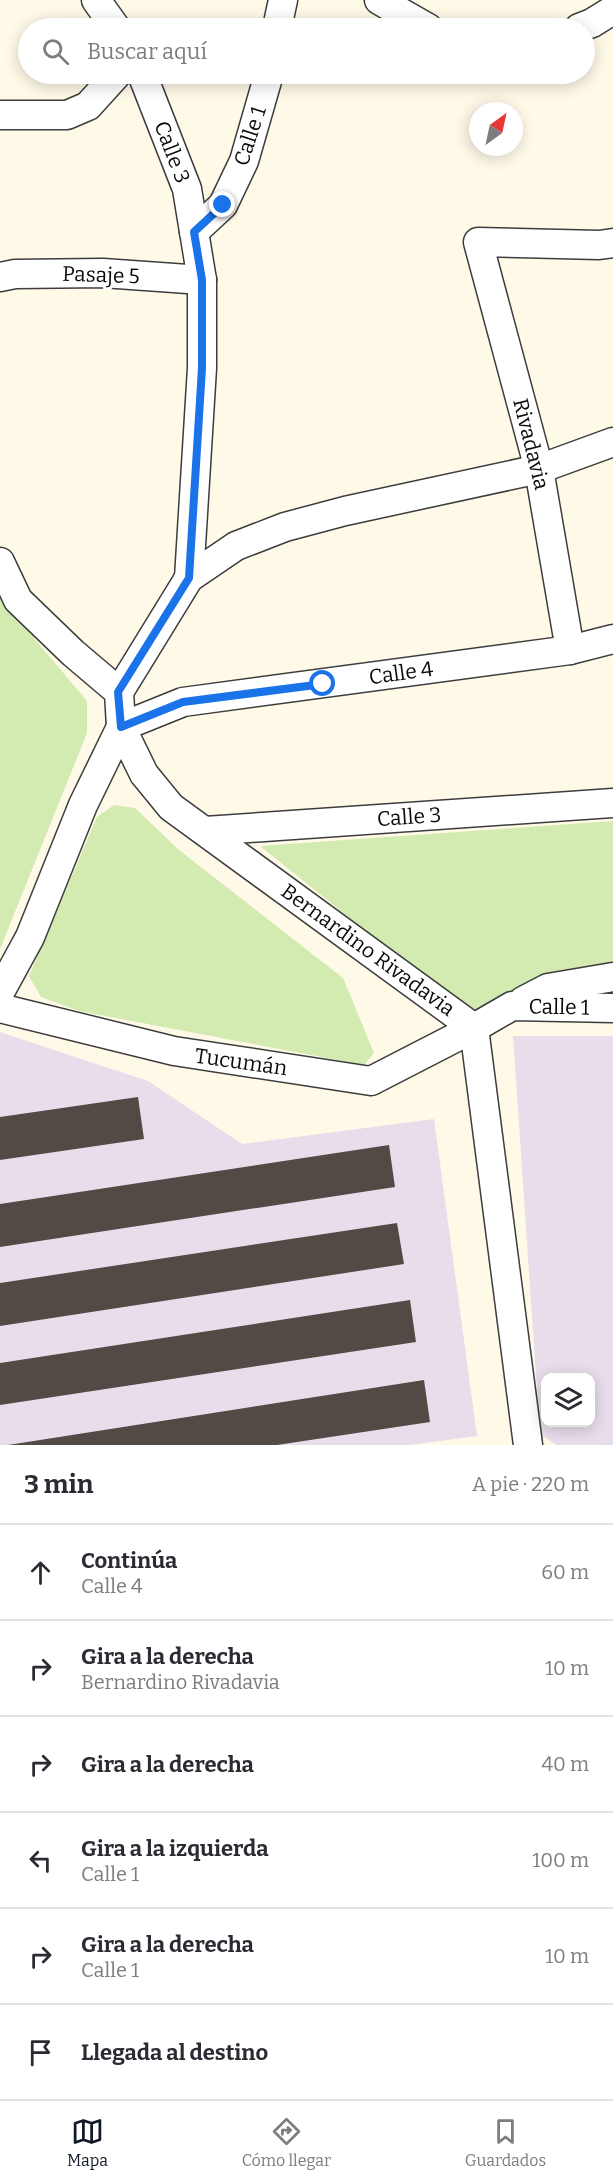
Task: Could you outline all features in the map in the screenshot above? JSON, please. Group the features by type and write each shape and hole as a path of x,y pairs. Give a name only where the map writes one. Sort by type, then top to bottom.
{"street":[{"path":"96,0 109,18"},
{"path":"279,18 283,0"},
{"path":"379,0 410,18"},
{"path":"595,21 613,10"},
{"path":"0,115 67,115 88,106 108,84"},
{"name":"Calle 3","path":"146,84 187,189 194,232"},
{"name":"Calle 1","path":"194,232 223,205 244,161 266,84"},
{"path":"189,578 202,368 202,280 194,232"},
{"name":"Rivadavia","path":"570,650 539,469 478,242 598,245 613,243"},
{"name":"Pasaje 5","path":"0,277 15,274 103,273 202,280"},
{"path":"0,562 18,600 118,692 189,578 236,546 285,527 539,469 613,442"},
{"name":"Calle 4","path":"121,727 183,702 570,650 613,639"},
{"name":"Bernardino Rivadavia","path":"118,692 121,727 144,774 171,807 474,1028 528,1445"},
{"path":"0,992 30,937 83,805 121,727"},
{"name":"Calle 3","path":"205,831 613,803"},
{"path":"512,1006 548,988 613,977"},
{"name":"Calle 1","path":"474,1028 512,1006 613,1008"},
{"name":"Tucumán","path":"0,1008 174,1052 371,1081 474,1028"}],"shaded area":[{"path":"0,1032 148,1081 242,1144 434,1119 477,1436 410,1445 0,1445"},
{"path":"513,1036 613,1036 613,1445 557,1445 540,1434"}],"green space":[{"path":"0,598 87,701 87,733 0,949"},
{"path":"114,805 135,808 179,850 343,978 374,1053 364,1065 79,1011 41,997 29,976 97,817"},
{"path":"613,821 613,966 544,979 468,1013 260,846"}],"building":[{"path":"138,1097 144,1139 0,1160 0,1117"},
{"path":"389,1145 395,1187 0,1247 0,1204"},
{"path":"397,1223 404,1264 0,1326 0,1283"},
{"path":"410,1300 416,1342 0,1405 0,1363"},
{"path":"424,1380 430,1422 277,1445 8,1445"}],"route":[{"path":"223,205 194,232 202,280 202,368 189,578 118,692 121,727 183,702 323,684"}]}
